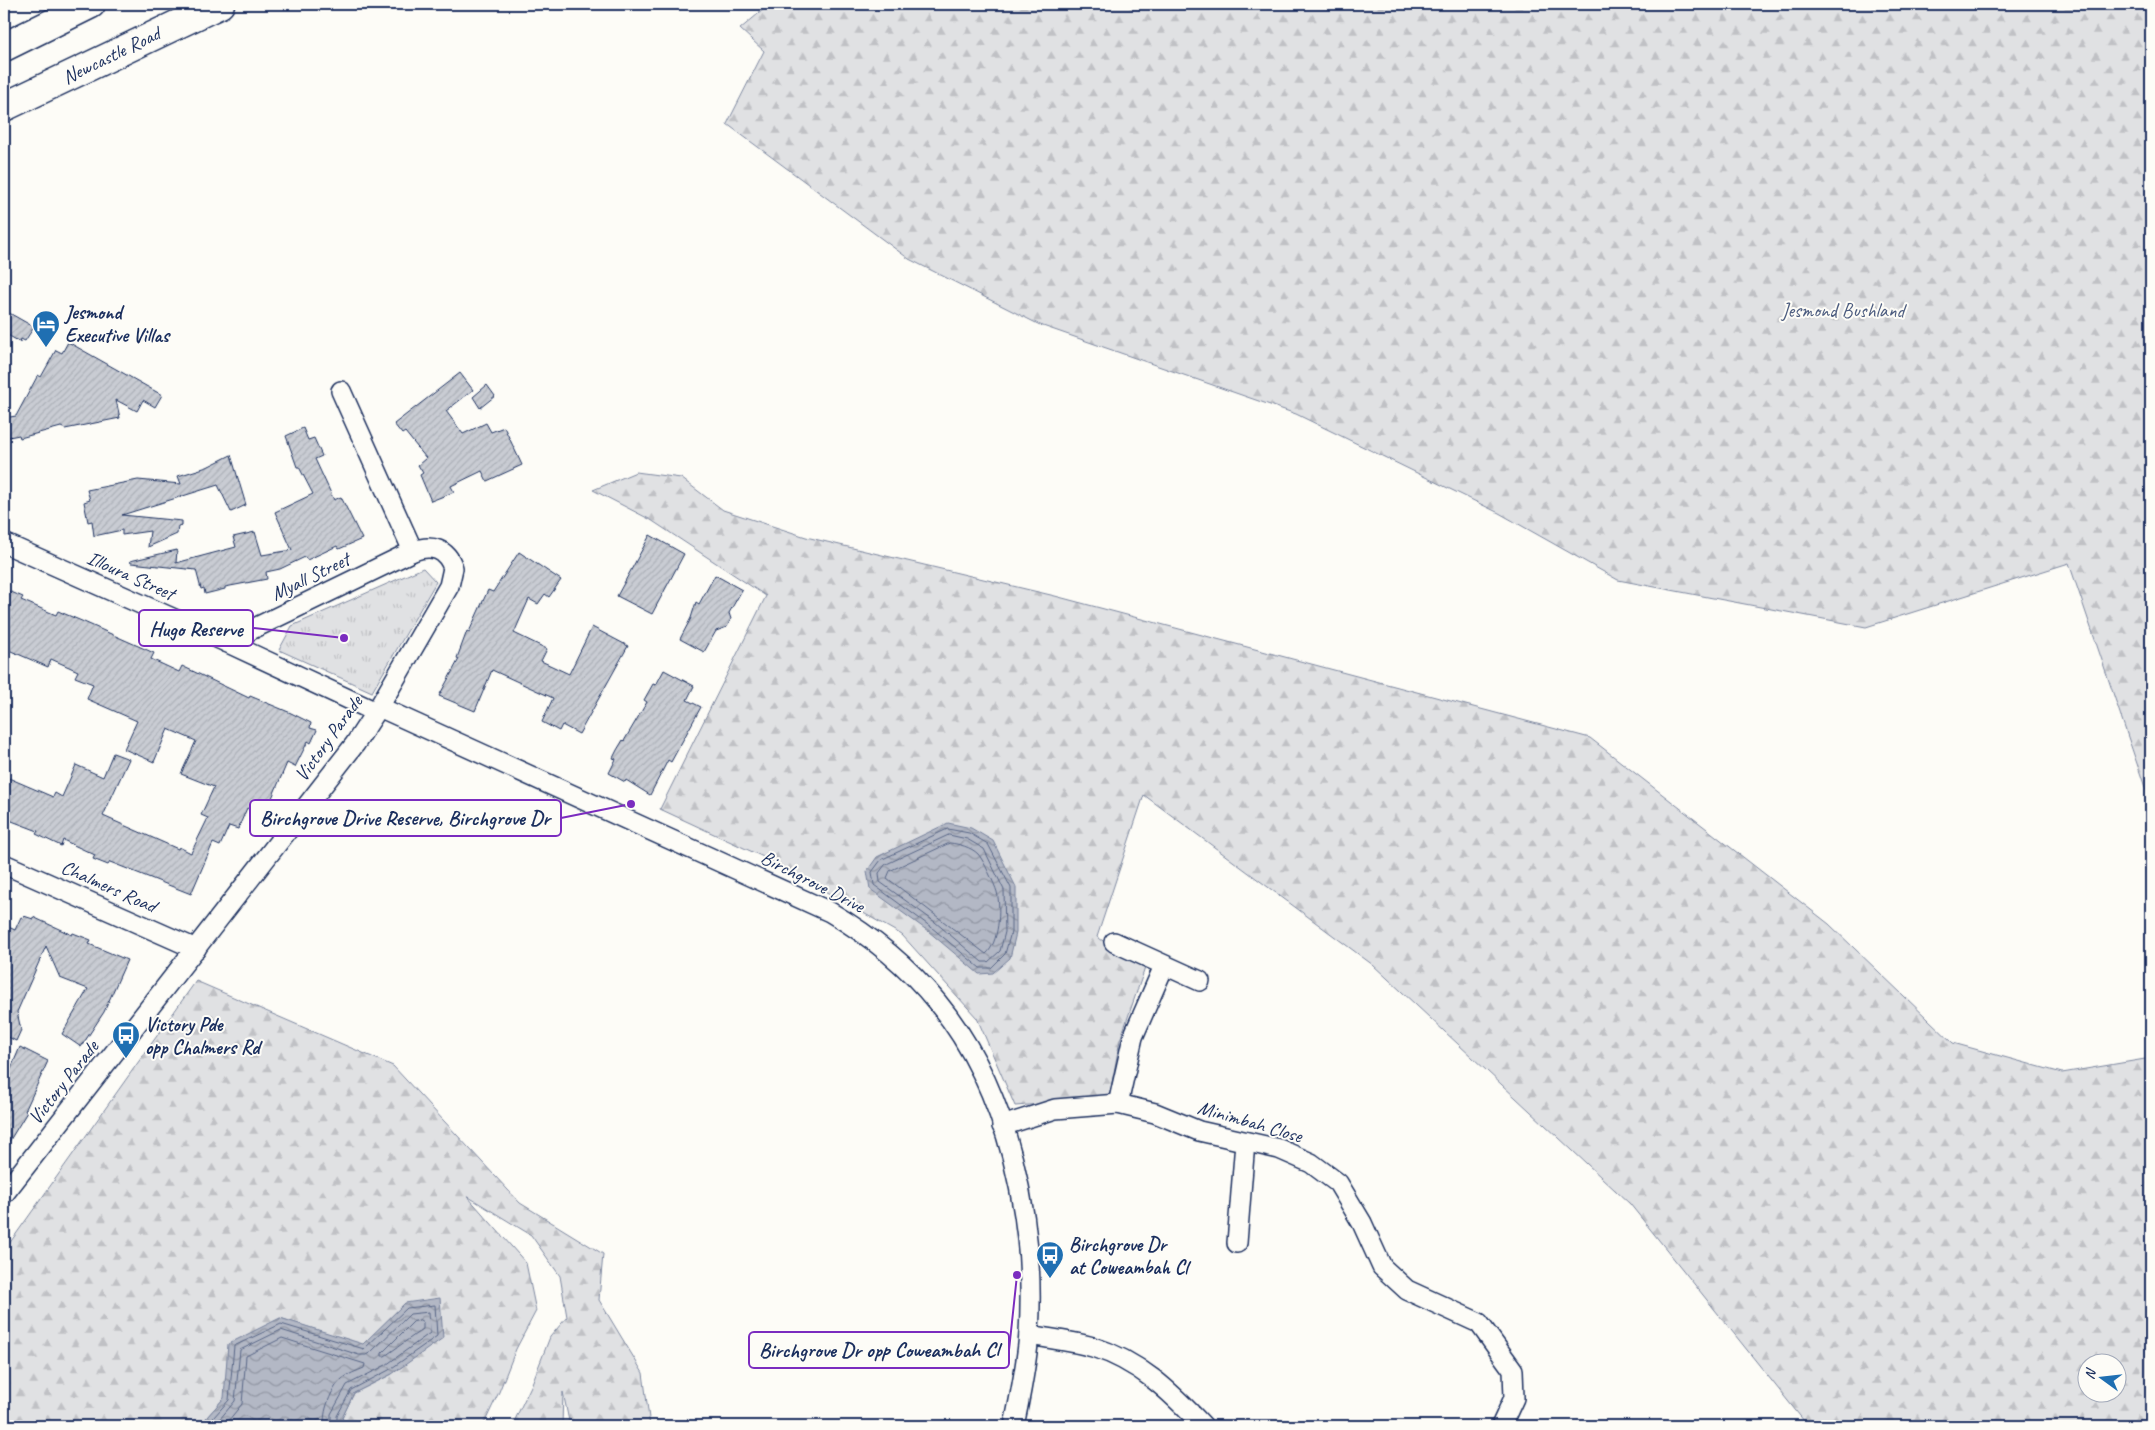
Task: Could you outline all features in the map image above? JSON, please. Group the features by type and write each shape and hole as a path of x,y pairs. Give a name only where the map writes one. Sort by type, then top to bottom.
{"highway":[{"path":"4,47 91,4"},
{"name":"Newcastle Road","path":"4,107 220,4"}],"street":[{"path":"340,392 414,551"},
{"name":"Illoura Street","path":"4,543 378,710"},
{"name":"Victory Parade","path":"4,1194 355,744 378,710 452,578 453,568 449,559 442,551 436,548 429,548 414,551"},
{"name":"Myall Street","path":"226,642 414,551"},
{"name":"Birchgrove Drive","path":"378,710 806,899 856,928 910,973 937,1002 974,1058 1002,1126 1019,1184 1029,1254 1029,1335 1014,1426"},
{"name":"Chalmers Road","path":"4,864 196,949"},
{"path":"1114,942 1200,981"},
{"path":"1118,1104 1133,1037 1164,966"},
{"name":"Minimbah Close","path":"1002,1126 1054,1109 1118,1104 1155,1113 1199,1131 1279,1149 1303,1159 1338,1183 1362,1223 1382,1267 1407,1290 1479,1323 1513,1370 1514,1398 1500,1426"},
{"path":"1237,1243 1245,1142"},
{"path":"1029,1335 1090,1346 1126,1361 1160,1382 1203,1426"}],"green space":[{"name":"Jesmond Bushland","path":"770,4 2151,4 2151,805 2069,563 1866,627 1618,580 1499,513 1296,414 1040,325 909,259 727,124 764,51 740,29"},
{"path":"636,472 681,478 723,510 806,537 1055,596 1590,738 1829,924 1953,1043 2062,1073 2151,1058 2151,1426 1808,1426 1630,1204 1373,965 1144,795 1097,937 1145,968 1120,1040 1109,1099 1015,1106 977,1018 902,935 772,861 660,809 766,596 651,520 593,490"},
{"path":"423,568 436,582 372,692 279,650 292,626"},
{"path":"196,981 393,1066 520,1203 603,1254 599,1300 643,1373 650,1426 570,1426 563,1392 562,1426 512,1426 531,1386 550,1337 567,1317 560,1276 531,1235 467,1196 526,1263 536,1311 516,1349 483,1426 349,1426 342,1418 354,1393 392,1374 405,1303 363,1345 280,1318 224,1398 199,1426 55,1426 46,1420 41,1426 4,1426 4,1251"}],"water":[{"path":"948,823 971,828 993,841 1016,887 1016,933 1010,958 993,973 979,974 928,931 870,889 867,871 877,857"},
{"path":"440,1298 443,1338 392,1374 354,1393 342,1418 349,1426 199,1426 224,1398 228,1344 280,1318 363,1344 405,1303"}],"building":[{"path":"4,310 34,327 25,341 21,339 20,342 4,333"},
{"path":"68,342 162,395 155,407 143,400 137,411 116,400 120,418 65,429 61,427 20,438 19,435 4,438 4,418 16,416 38,375 41,377 56,350 62,353"},
{"path":"460,373 473,390 446,411 463,434 486,423 491,432 504,427 522,465 487,481 482,471 451,486 454,492 431,501 420,475 423,473 418,465 426,458 405,432 402,434 394,424"},
{"path":"487,385 495,396 480,408 473,397"},
{"path":"303,428 308,440 314,438 322,456 315,459 334,500 341,497 362,539 339,549 337,546 307,560 305,557 280,569 266,572 267,579 225,587 225,589 205,594 204,588 201,589 196,570 131,563 130,561 177,550 176,563 236,547 233,537 255,532 262,555 292,550 275,512 313,494 299,467 297,467 286,436"},
{"path":"231,455 246,505 231,512 218,485 122,515 182,521 182,525 178,526 177,534 148,547 150,531 122,535 122,530 94,536 92,521 88,522 84,502 90,500 87,490 138,480 181,484 178,476 207,467"},
{"path":"650,535 684,554 652,614 617,596"},
{"path":"519,552 561,580 549,597 545,594 538,604 529,599 514,633 547,649 541,661 569,674 592,627 628,646 579,734 562,725 559,731 542,722 553,698 492,670 475,711 439,696 459,659 457,658 467,631 469,632 488,590 493,592"},
{"path":"715,575 742,590 729,613 731,619 727,627 716,631 704,652 680,639 691,618 696,602 699,604"},
{"path":"4,589 23,597 21,600 56,615 58,611 154,653 151,659 179,672 182,666 249,698 250,696 291,713 311,723 310,728 317,730 311,743 308,741 295,767 287,763 269,805 266,804 262,814 247,808 238,829 229,826 220,846 213,843 191,894 110,862 108,865 93,859 95,855 63,840 61,846 36,834 38,831 4,818 4,776 53,797 55,793 62,797 76,765 103,777 113,753 129,759 103,816 191,853 208,818 201,815 214,787 181,774 196,741 168,729 154,762 124,749 137,721 87,699 93,684 75,677 78,671 51,659 48,667 4,648"},
{"path":"664,670 694,686 687,700 701,707 671,762 668,760 650,795 626,780 625,782 609,773 616,759 613,758 617,750 647,702 644,700 653,684 656,685"},
{"path":"24,916 33,919 33,917 72,935 73,933 91,940 89,944 127,960 104,1012 81,1047 62,1034 88,989 60,978 46,946 17,1012 21,1030 16,1041 6,1036 4,1041 4,925 15,930 21,917 24,918"},
{"path":"20,1047 48,1061 25,1111 27,1112 4,1150 4,1085"}],"place":[{"name":"Jesmond Executive Villas","path":"46,348"},
{"name":"Hugo Reserve","path":"344,638"},
{"name":"Birchgrove Drive Reserve, Birchgrove Dr","path":"631,804"},
{"name":"Victory Pde opp Chalmers Rd","path":"126,1059"},
{"name":"Birchgrove Dr opp Coweambah Cl","path":"1017,1275"},
{"name":"Birchgrove Dr at Coweambah Cl","path":"1050,1279"}]}
